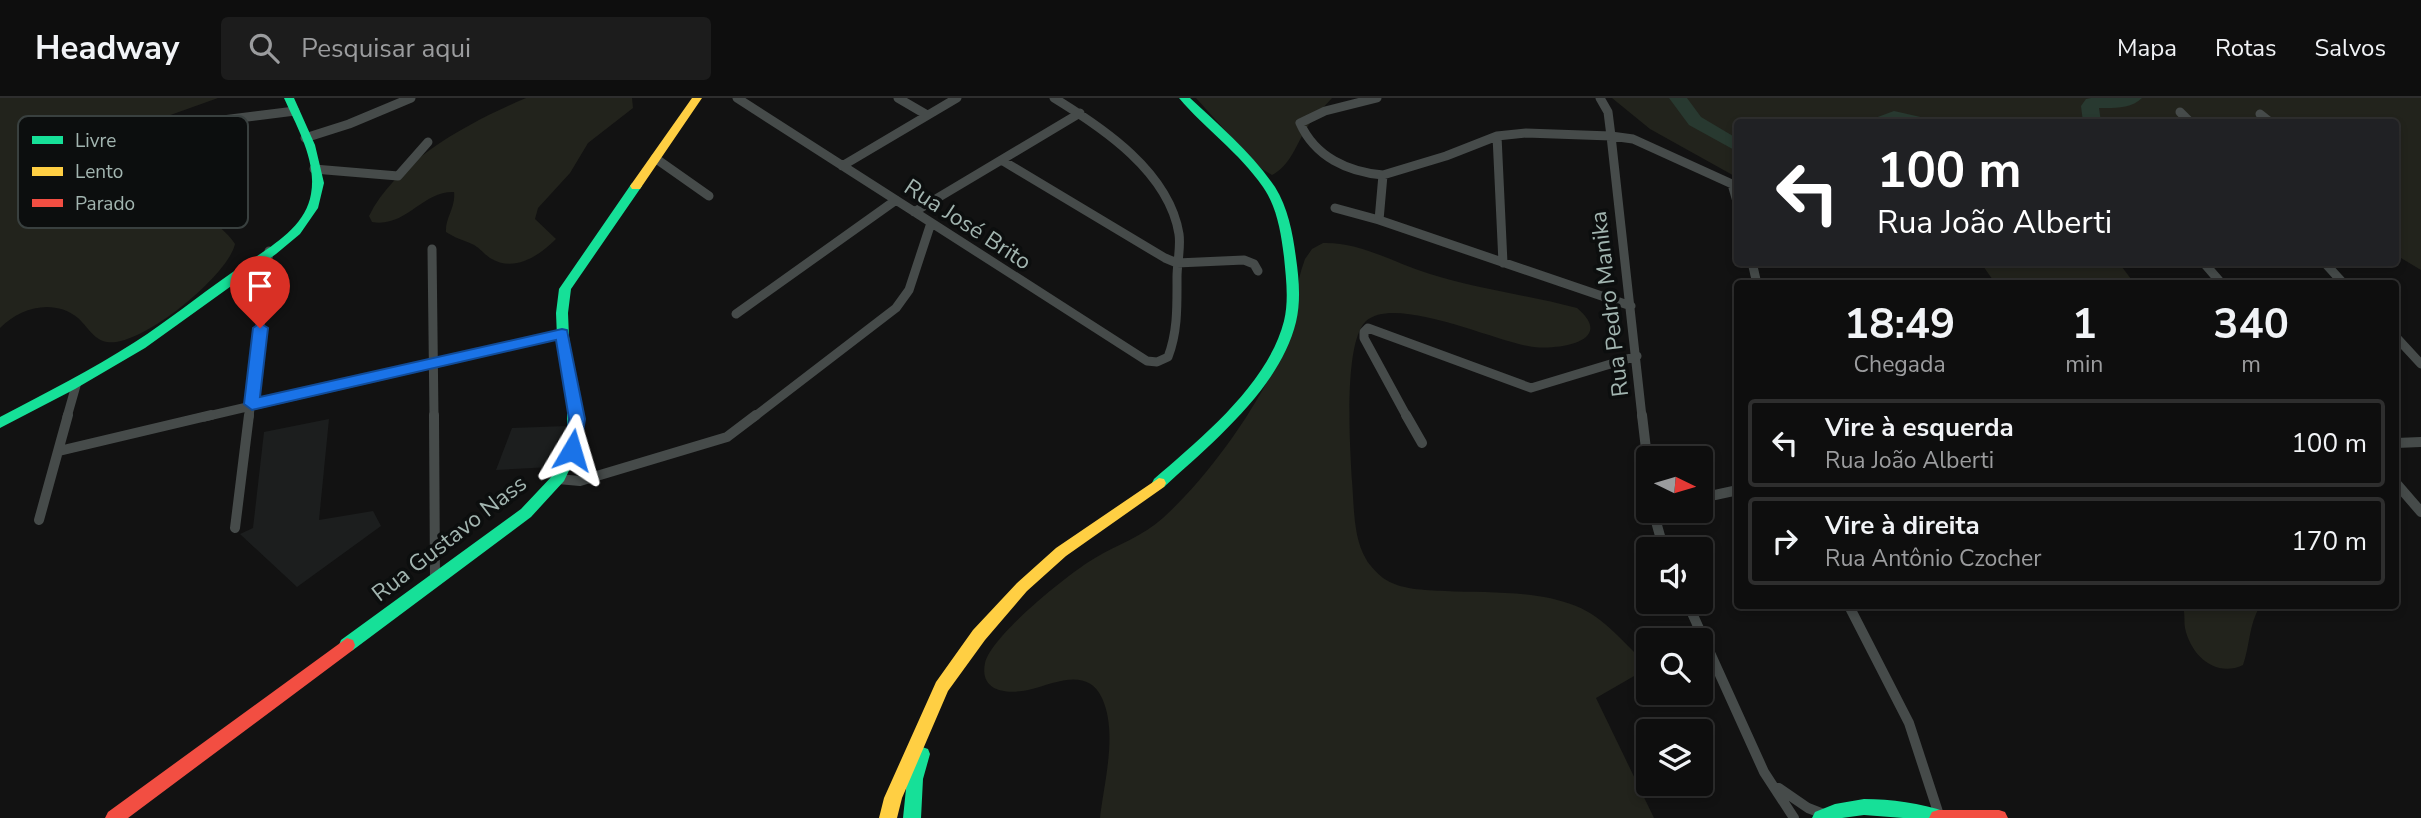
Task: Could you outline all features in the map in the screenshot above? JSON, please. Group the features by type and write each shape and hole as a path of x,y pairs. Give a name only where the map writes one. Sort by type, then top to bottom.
{"main road":[{"path":"558,479 572,450 577,419 562,334 561,307 565,289 696,98"},
{"path":"888,818 893,798 942,687 979,635 1022,587 1061,552 1156,485 1213,435 1261,379 1289,327 1293,273 1284,217 1267,184 1240,153 1184,98"},
{"path":"0,422 77,382 157,334 269,251 299,223 314,204 319,186 292,105"},
{"name":"Rua Gustavo Nass","path":"114,818 526,513 558,479"},
{"path":"912,818 915,779 934,706"},
{"path":"1824,816 1856,808 1885,806 1939,818 1999,818"}],"street":[{"path":"305,138 349,124 411,98"},
{"name":"Rua José Brito","path":"737,98 1147,361 1157,362 1168,358 1175,342 1177,263"},
{"path":"898,98 927,115"},
{"path":"842,166 957,98"},
{"path":"1054,98 1080,113 1121,146 1155,182 1173,213 1179,236 1177,263"},
{"path":"1377,98 1303,119 1300,123 1302,130 1341,166 1353,172 1383,175 1446,156 1497,136 1526,133 1633,139 1732,184 1734,191"},
{"name":"Rua Pedro Manika","path":"1601,98 1608,112 1646,446"},
{"path":"227,116 292,105"},
{"path":"2180,112 2187,119"},
{"path":"914,212 1080,113"},
{"path":"2260,114 2266,119"},
{"path":"1497,136 1503,263"},
{"path":"314,169 398,176 428,142"},
{"path":"655,158 709,196"},
{"path":"1003,161 1177,263 1244,260 1254,264 1258,271"},
{"path":"1379,220 1383,175"},
{"path":"736,314 896,201"},
{"path":"1335,208 1379,220 1631,306"},
{"name":"Rua Gustavo Nass","path":"558,479 580,481 727,437 761,414 896,309 909,290 931,223"},
{"path":"432,249 435,579"},
{"path":"235,528 269,251"},
{"path":"2206,266 2219,280"},
{"path":"2328,266 2340,280"},
{"path":"1422,443 1364,338 1364,332 1368,328 1531,388 1637,356"},
{"path":"59,451 432,362 562,334"},
{"path":"2399,340 2421,364"},
{"path":"39,520 77,382"},
{"path":"2399,443 2421,442"},
{"path":"2399,486 2421,512"},
{"path":"1713,495 1734,490"},
{"path":"1851,609 1909,723 1939,818"},
{"path":"1692,614 1764,772 1794,818"},
{"path":"1764,772 1791,798 1824,816"}],"shaded area":[{"path":"0,98 218,98 168,116 18,116 18,228 220,228 235,244 229,258 200,291 160,322 122,341 102,341 78,318 58,308 27,311 0,328"},
{"path":"526,98 632,98 633,108 588,143 570,173 538,208 535,219 556,239 549,245 534,256 517,263 508,264 490,258 475,245 446,232 454,192 432,197 395,220 372,222 369,216 381,196 416,160 459,131"},
{"path":"1196,98 1332,98 1309,125 1288,161 1272,175 1257,166"},
{"path":"1612,98 2421,98 2421,270 2399,257 2399,119 1734,119 1734,176 1650,129"},
{"path":"1323,243 1364,249 1448,279 1577,308 1587,319 1590,328 1587,336 1580,341 1545,348 1518,344 1423,316 1380,314 1366,321 1354,350 1351,372 1350,445 1355,521 1366,559 1371,567 1390,582 1421,590 1511,593 1561,601 1596,617 1623,641 1636,654 1636,675 1596,698 1636,781 1636,796 1643,796 1654,818 1100,818 1108,758 1109,726 1107,712 1096,688 1080,680 1070,680 1014,692 998,690 987,681 985,663 990,651 1016,622 1083,566 1155,525 1215,461 1247,415 1274,369 1288,336 1305,259 1312,249"},
{"path":"1983,266 2121,266 2132,280 1993,280"},
{"path":"329,419 319,520 373,511 381,526 297,587 240,534 253,528 264,432"},
{"path":"567,426 552,467 496,470 512,428"},
{"path":"2183,609 2259,609 2243,665 2233,668 2223,669 2206,662 2193,647 2185,628"}],"waterway":[{"path":"1678,98 1695,121 1734,145"},
{"path":"2092,119 2092,103 2121,102 2133,98"},
{"path":"1888,119 1894,116 1906,119"}],"traffic: fast":[{"path":"0,423 140,345 295,232 313,208 318,183 310,145 289,98"},
{"path":"1159,483 1250,394 1278,351 1288,328 1293,299 1289,248 1284,222 1275,198 1247,160 1184,98"},
{"path":"347,645 526,513 559,477 570,454 574,431 574,408 563,337 565,289 636,186"},
{"path":"912,818 915,779 922,754"},
{"path":"1821,818 1849,808 1864,807 1895,809 1940,818"}],"traffic: slow":[{"path":"636,186 697,98"},
{"path":"888,818 893,798 942,687 979,635 1022,587 1061,552 1159,483"}],"traffic: jam":[{"path":"114,818 347,645"},
{"path":"1938,818 1999,818"}],"route":[{"path":"260,328 252,404 562,334 577,419 572,450"}]}
